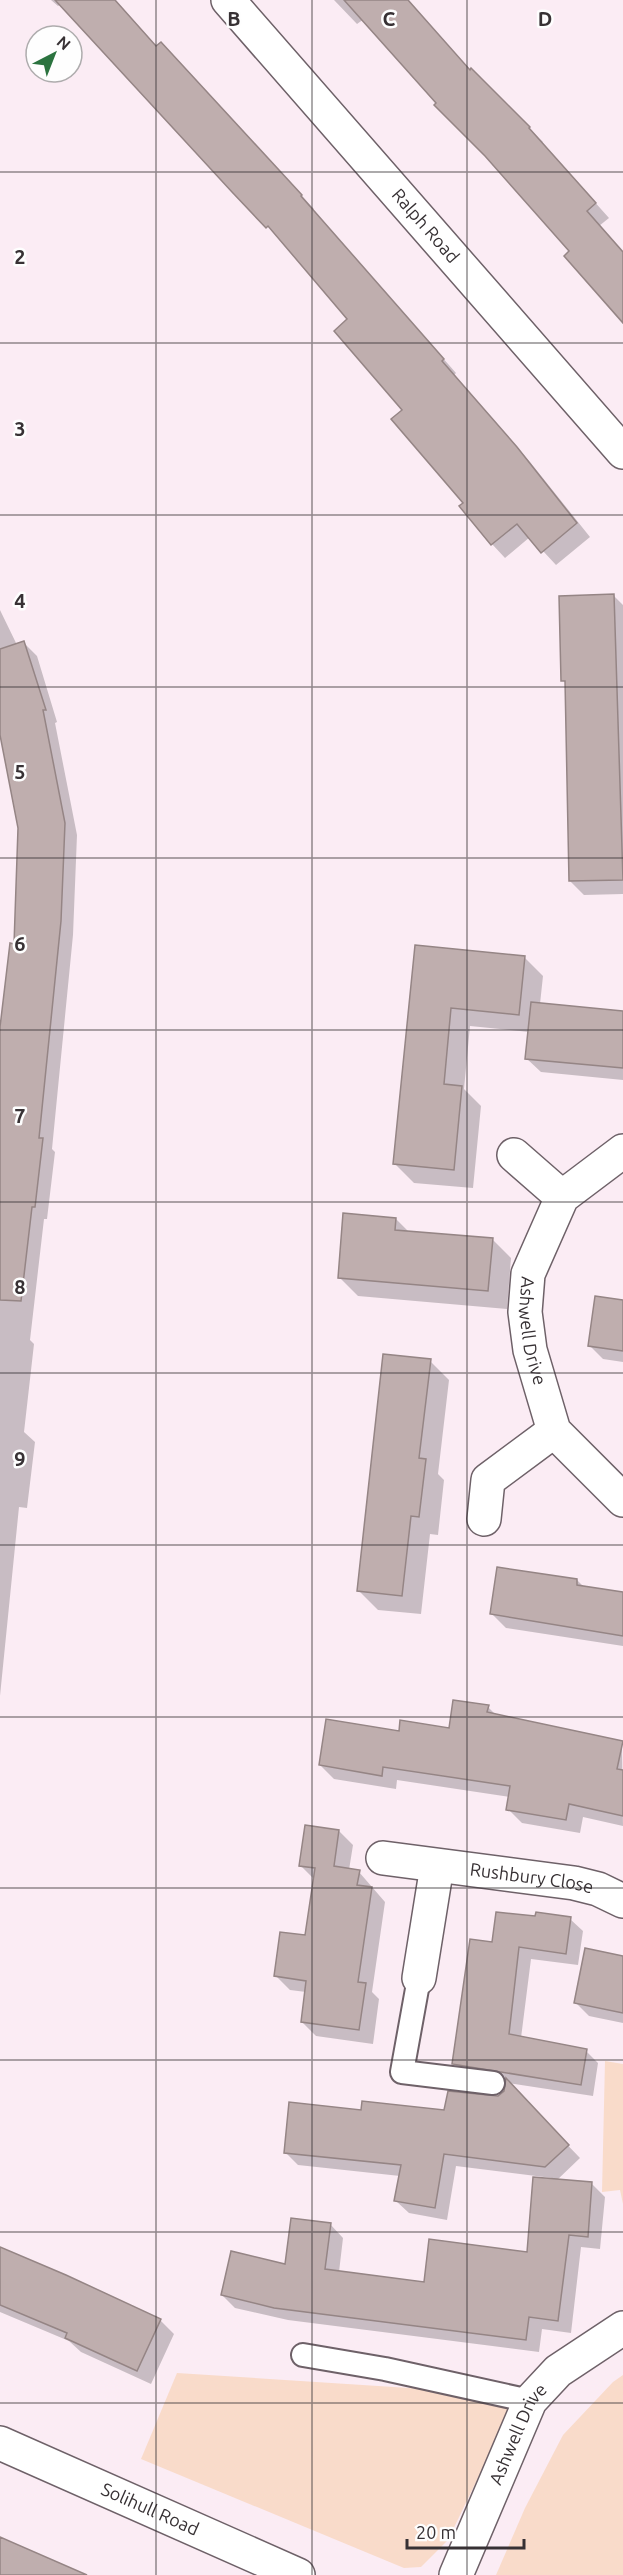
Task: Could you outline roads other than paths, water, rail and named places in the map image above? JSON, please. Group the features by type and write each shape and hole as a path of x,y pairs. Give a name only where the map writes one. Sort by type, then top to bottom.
{"street":[{"name":"Ralph Road","path":"228,0 623,452"},
{"name":"Ashwell Drive","path":"623,1151 562,1197 528,1274 525,1312 530,1350 554,1431 623,1500"},
{"path":"514,1155 562,1197"},
{"path":"484,1519 488,1480 554,1431"},
{"name":"Rushbury Close","path":"383,1858 574,1883 597,1889 623,1901"},
{"path":"419,1978 437,1866"},
{"name":"Ashwell Drive","path":"456,2575 530,2401 558,2371 623,2328"},
{"name":"Solihull Road","path":"0,2443 298,2575"}],"lane":[{"path":"419,1978 402,2072 493,2083"},
{"path":"303,2355 385,2369 530,2401"}]}
